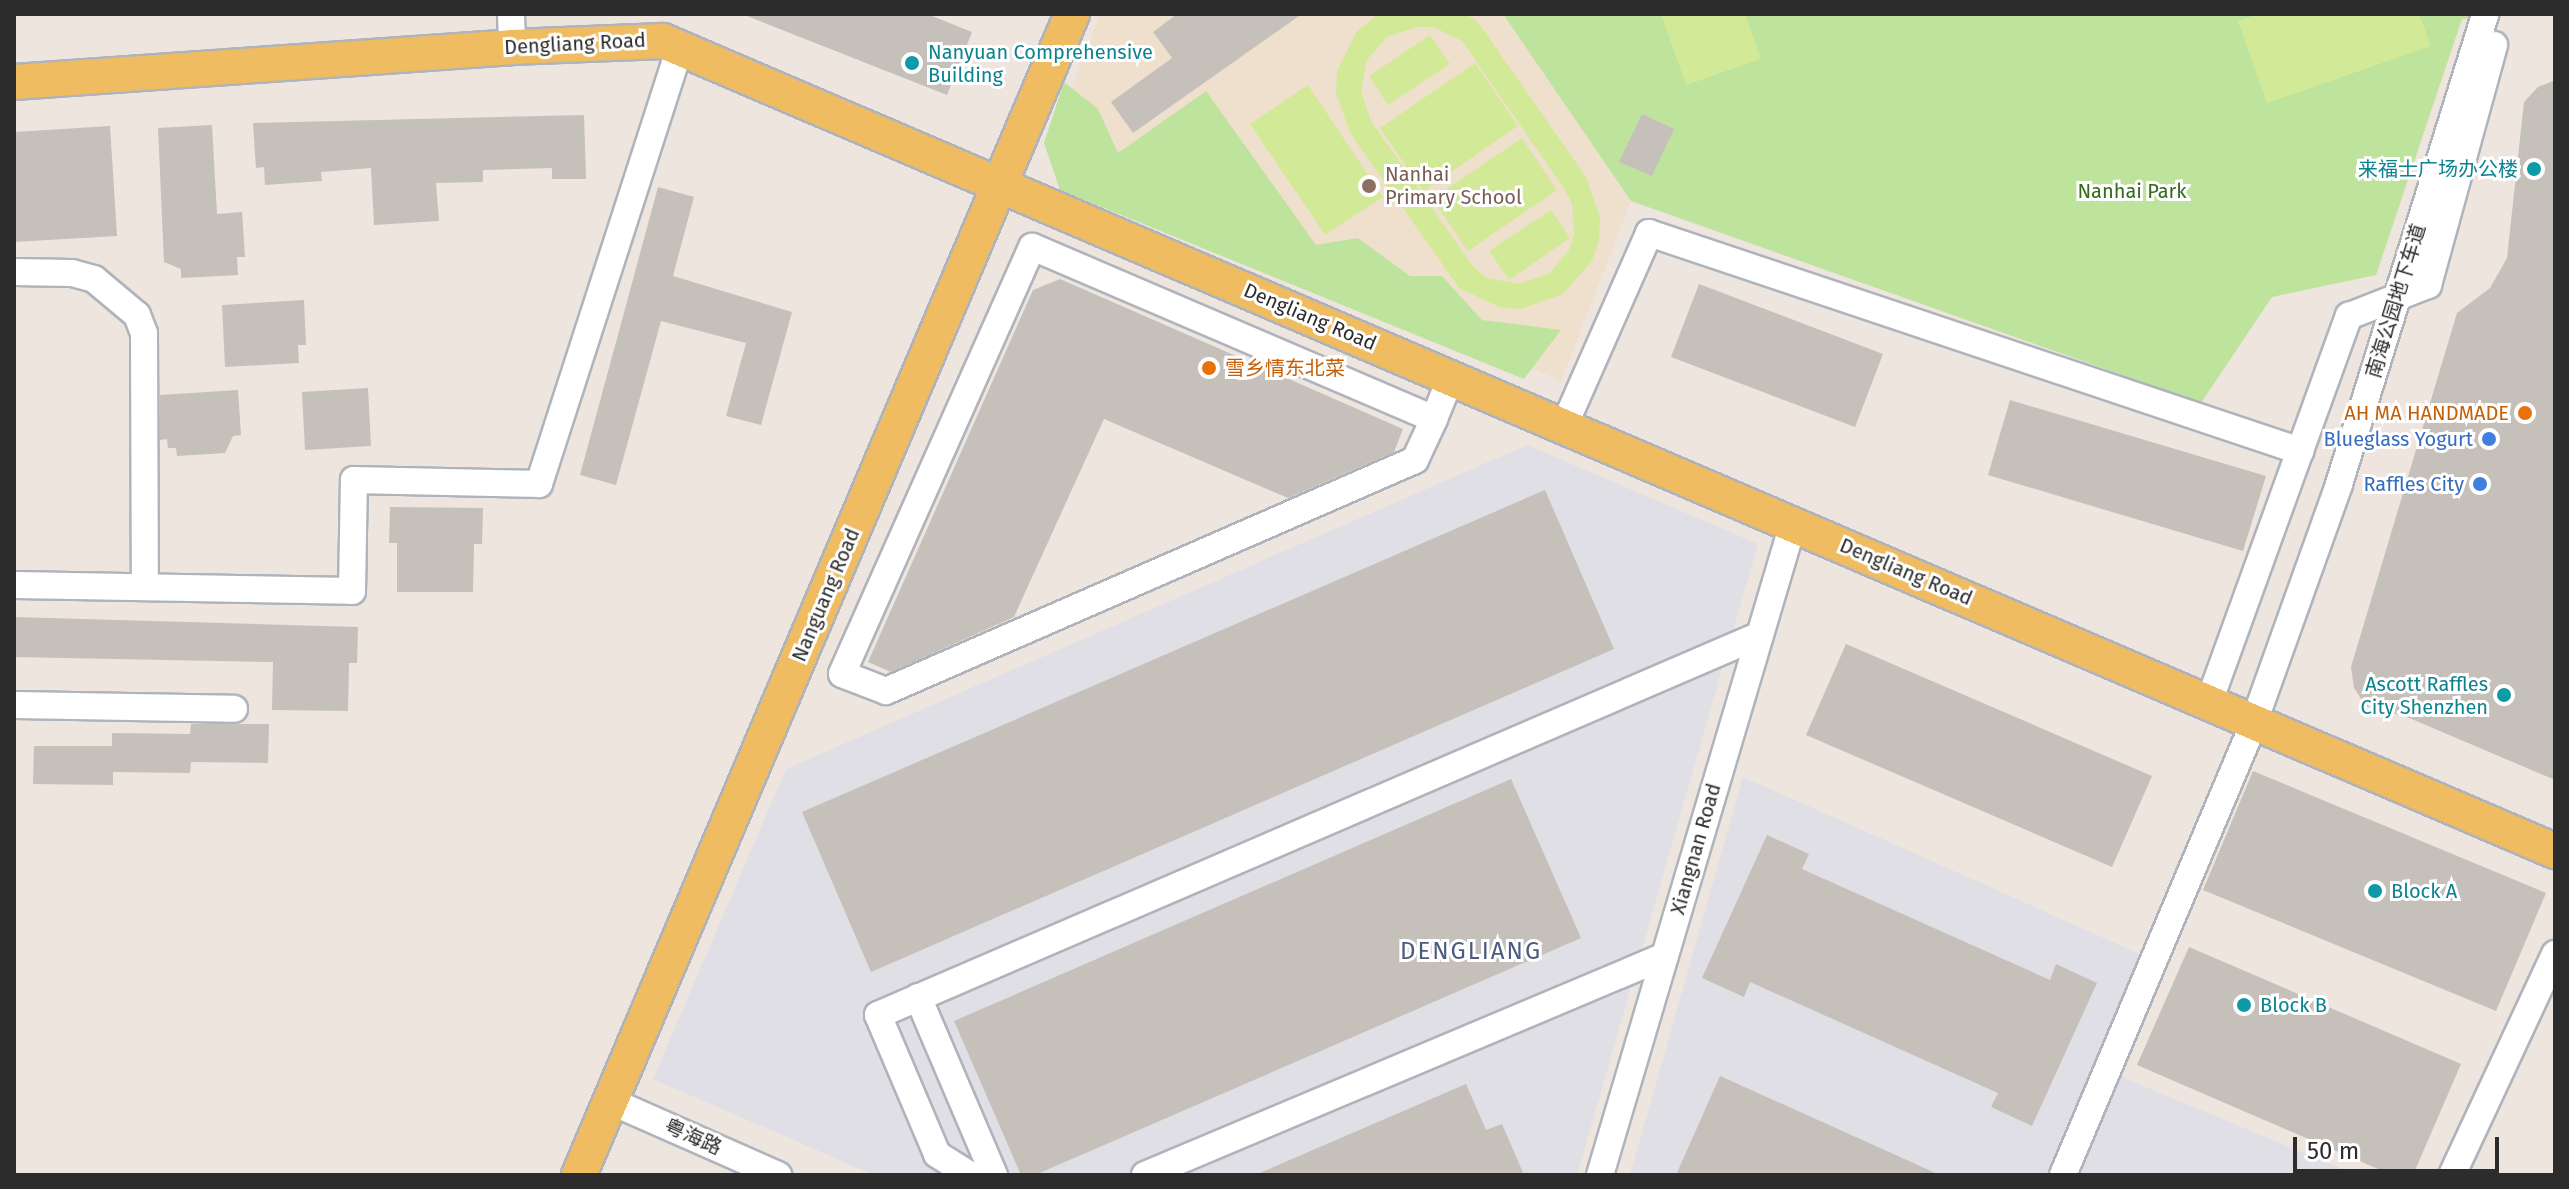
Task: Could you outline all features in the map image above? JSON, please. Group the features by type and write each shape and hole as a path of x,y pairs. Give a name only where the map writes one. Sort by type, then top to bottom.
{"main road":[{"name":"Nanguang Road","path":"579,1175 608,1100 1003,185 1066,16"},
{"name":"Dengliang Road","path":"14,82 512,30 645,39 680,47 2555,851"}],"street":[{"name":"南海公园地下车道","path":"2063,1175 2254,722 2339,484 2485,14"},
{"path":"2209,702 2349,316 2428,285 2498,14"},
{"path":"14,585 352,591 354,480 539,484 680,47"},
{"path":"1564,426 1649,233 2300,451"},
{"path":"1434,419 1032,247 842,674 886,691 1415,460 1434,419 1451,377"},
{"path":"14,272 72,273 94,279 137,315 144,333 145,587"},
{"name":"Xiangnan Road","path":"1600,1175 1793,524"},
{"path":"970,1175 937,1154 878,1015 1760,635"},
{"path":"14,705 234,709"},
{"path":"2452,1175 2555,954"},
{"path":"1145,1175 1665,956"},
{"path":"918,997 994,1175"},
{"name":"粤海路","path":"608,1100 778,1175"}],"shaded area":[{"name":"Nanhai Primary School","path":"1100,14 1503,14 1631,201 1561,381 1083,171 1058,121"},
{"path":"1527,445 1758,544 1577,1175 874,1175 653,1079 786,769"},
{"path":"1743,777 2142,955 2105,1070 2357,1175 1630,1175"}],"green space":[{"path":"1378,14 1465,14 1478,22 1586,177 1600,217 1599,240 1592,261 1563,294 1521,309 1499,307 1459,288 1350,133 1336,93 1337,71 1357,31","holes":["1417,27 1433,27 1462,41 1572,204 1574,235 1569,250 1549,274 1519,284 1488,278 1475,269 1371,121 1361,91 1367,60 1387,37"]},
{"name":"Nanhai Park","path":"1503,14 2499,14 2462,19 2376,275 2272,297 2201,403 1631,201"},
{"path":"1661,14 1745,14 1761,59 1686,85"},
{"path":"2258,14 2419,14 2431,46 2267,103 2238,21"},
{"path":"1430,35 1450,64 1388,105 1369,76"},
{"path":"1475,63 1518,126 1423,191 1380,128"},
{"path":"1064,82 1098,109 1118,153 1206,91 1316,245 1358,238 1410,276 1442,276 1482,320 1561,330 1524,379 1060,190 1044,143"},
{"path":"1308,85 1383,197 1325,235 1250,124"},
{"path":"1522,138 1557,190 1468,251 1432,199"},
{"path":"1551,210 1570,238 1509,280 1489,251"}],"building":[{"name":"Nanyuan Comprehensive Building","path":"742,14 927,14 972,32 947,95"},
{"path":"1177,14 1302,14 1133,133 1111,102 1172,58 1153,32"},
{"name":"Raffles City","path":"2555,80 2555,780 2407,717 2366,706 2354,688 2351,667 2457,313 2490,288 2507,258 2524,102 2538,87"},
{"path":"1642,114 1674,129 1652,176 1619,162"},
{"path":"584,115 586,179 552,179 552,168 483,170 483,182 436,183 439,221 374,225 371,168 321,172 322,181 265,185 264,167 256,168 253,123"},
{"path":"212,125 217,214 242,212 245,257 237,257 238,275 181,278 181,269 164,262 158,128"},
{"path":"110,126 117,236 14,242 14,132"},
{"path":"658,187 694,197 673,276 792,312 761,425 726,416 746,343 661,321 616,485 580,475"},
{"path":"1060,279 1403,429 1394,452 1288,498 1104,419 1014,617 891,672 868,662 1033,290"},
{"path":"1699,284 1883,354 1855,427 1671,357"},
{"path":"304,300 306,345 298,345 299,363 225,367 222,305"},
{"path":"368,388 371,446 305,450 302,392"},
{"path":"238,390 241,435 233,436 225,453 177,456 176,448 168,448 167,439 160,440 160,395"},
{"path":"2010,400 2266,476 2243,551 1988,475"},
{"path":"1545,490 1614,649 871,972 802,812"},
{"path":"390,507 483,508 482,544 474,544 473,592 397,592 397,543 389,543"},
{"path":"14,617 358,627 357,663 349,663 348,711 272,710 273,662 14,657"},
{"path":"1846,644 2152,776 2112,867 1806,735"},
{"path":"191,724 269,724 268,763 191,762 190,773 113,772 113,785 33,784 34,746 112,746 112,733 190,734"},
{"name":"Block A","path":"2253,771 2546,893 2496,1011 2203,890"},
{"path":"1511,779 1581,938 1035,1175 1021,1175 954,1021"},
{"path":"1767,835 1809,854 1802,869 2050,980 2056,964 2097,983 2032,1126 1991,1107 1998,1093 1750,982 1744,997 1702,978"},
{"name":"Block B","path":"2189,947 2461,1064 2413,1175 2392,1175 2137,1065"},
{"path":"1720,1076 1940,1175 1676,1175"},
{"path":"1466,1084 1486,1130 1502,1124 1524,1175 1255,1175"}],"place":[{"name":"Nanyuan Comprehensive Building","path":"912,63"},
{"name":"来福士广场办公楼","path":"2534,169"},
{"name":"Nanhai Primary School","path":"1369,186"},
{"name":"雪乡情东北菜","path":"1209,368"},
{"name":"AH MA HANDMADE","path":"2525,413"},
{"name":"Blueglass Yogurt","path":"2489,439"},
{"name":"Raffles City","path":"2480,484"},
{"name":"Ascott Raffles City Shenzhen","path":"2504,695"},
{"name":"Block A","path":"2375,891"},
{"name":"Block B","path":"2244,1005"}],"district":[{"name":"DENGLIANG","path":"1471,952"}]}
